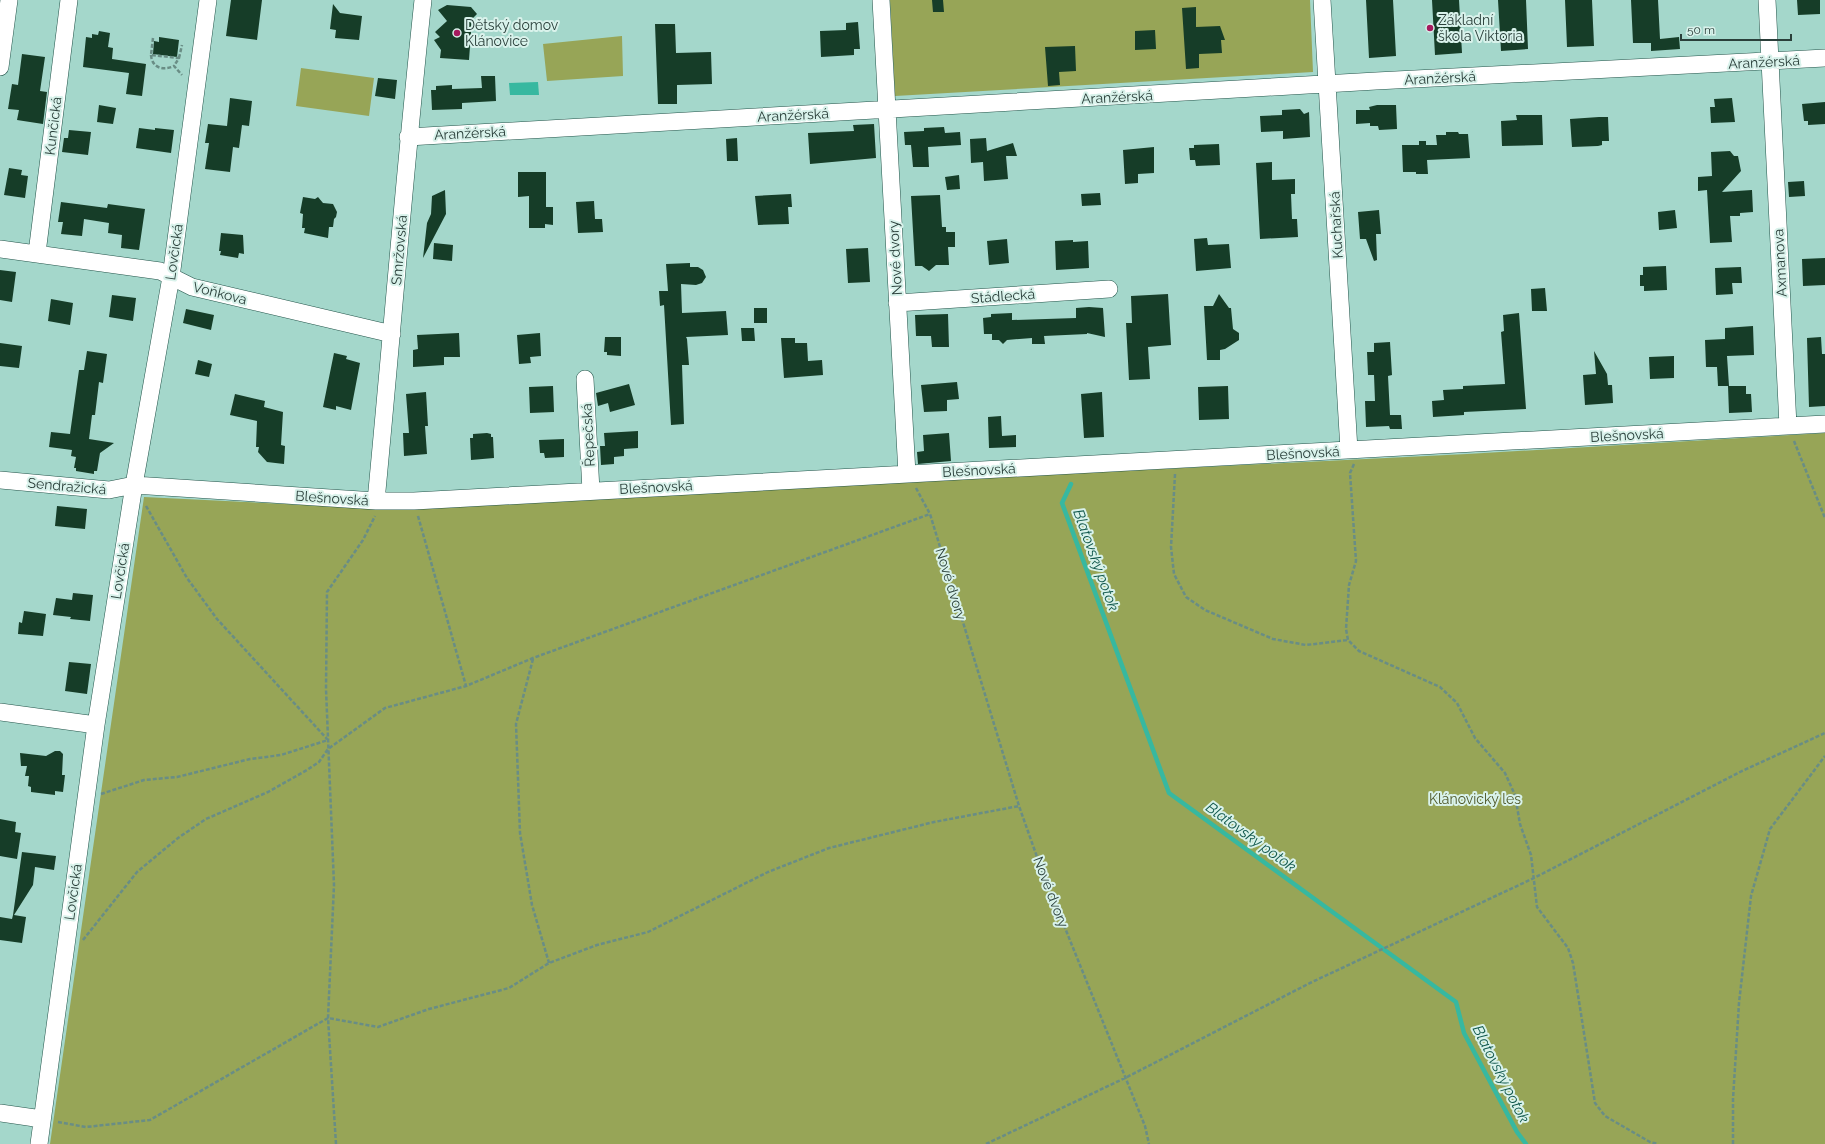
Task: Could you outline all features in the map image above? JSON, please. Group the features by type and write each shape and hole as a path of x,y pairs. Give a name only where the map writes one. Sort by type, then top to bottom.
{"street":[{"path":"0,67 9,0"},
{"name":"Kunčická","path":"37,253 69,0"},
{"name":"Lovčická","path":"39,1144 96,725 134,486 171,277 208,0"},
{"name":"Smržovská","path":"376,501 392,334 408,137 423,0"},
{"name":"Nové dvory","path":"881,0 907,474"},
{"name":"Kuchařská","path":"1322,0 1352,456"},
{"name":"Axmanova","path":"1766,0 1788,426"},
{"name":"Aranžérská","path":"408,137 1327,84 1825,58"},
{"name":"Voňkova","path":"0,249 160,271 192,287 392,334"},
{"name":"Stádlecká","path":"897,303 1109,289"},
{"name":"Řepečská","path":"585,379 591,491"},
{"name":"Blešnovská","path":"134,486 376,501 414,501 1174,458 1352,456 1825,424"},
{"name":"Sendražická","path":"0,480 110,490 134,486"},
{"path":"0,712 96,725"},
{"path":"0,1113 42,1118"}],"path":[{"path":"153,38 151,55 153,62 158,67 166,69 174,66 179,58 182,45"},
{"path":"151,55 179,58"},
{"path":"174,66 185,79"},
{"path":"1788,426 1825,518"},
{"path":"1352,456 1350,473 1356,561 1349,585 1346,629 1348,640 1359,651 1440,687 1457,703 1475,738 1505,774 1515,795 1520,824 1531,855 1537,907 1568,948 1573,963 1596,1104 1605,1116 1650,1142 1658,1144"},
{"path":"1174,458 1175,495 1171,548 1174,574 1186,597 1205,610 1273,639 1306,645 1348,640"},
{"name":"Nové dvory","path":"907,474 930,514 1019,806 1042,871 1145,1126 1150,1144"},
{"path":"134,486 187,578 217,618 328,740"},
{"path":"336,1144 328,1018 334,885 328,749 327,592 363,540 378,511 376,501"},
{"path":"414,501 466,686"},
{"path":"83,941 137,872 178,838 206,819 268,792 307,770 319,762 328,749 385,708 466,686 533,658 930,514"},
{"path":"533,658 516,724 520,833 532,905 549,963"},
{"path":"986,1144 1125,1078 1310,983 1534,878 1742,771 1825,733"},
{"path":"86,799 144,780 177,778 250,759 281,755 328,740"},
{"path":"1732,1144 1733,1099 1739,1003 1751,896 1770,829 1825,756"},
{"path":"42,1118 86,1127 150,1120 328,1018 378,1027 429,1009 509,988 549,963 597,945 648,932 768,872 829,848 934,822 1019,806"}],"green space":[{"path":"890,0 1310,0 1313,72 895,96"},
{"path":"622,36 623,76 547,81 543,44"},
{"path":"301,68 374,78 369,116 296,106"},
{"name":"Klánovický les","path":"1825,433 1825,1144 50,1144 144,497 367,508 1467,454"}],"shaded area":[{"path":"538,82 539,95 510,95 509,83"}],"building":[{"path":"231,0 262,0 257,40 226,36"},
{"path":"932,0 943,0 944,12 933,12"},
{"path":"1366,0 1393,0 1396,56 1369,58"},
{"path":"1432,0 1459,0 1462,53 1435,55"},
{"path":"1498,0 1526,0 1528,49 1501,51"},
{"path":"1565,0 1592,0 1594,46 1567,47"},
{"path":"1631,0 1658,0 1660,39 1679,37 1680,49 1651,51 1651,43 1633,43"},
{"path":"1797,0 1820,0 1820,14 1798,15"},
{"path":"333,4 340,13 362,16 359,40 335,38 336,30 330,29"},
{"name":"Dětský domov Klánovice","path":"447,5 471,7 477,14 472,19 469,60 440,58 441,50 434,40 440,37 435,32 447,21 438,10"},
{"path":"1196,7 1196,27 1220,26 1225,40 1221,40 1222,53 1199,54 1199,68 1186,69 1182,8"},
{"path":"858,22 860,49 854,49 854,55 821,57 820,31 846,30 846,23"},
{"path":"655,24 675,24 676,53 711,52 712,84 677,85 677,104 658,104"},
{"path":"1155,30 1156,49 1135,50 1135,31"},
{"path":"99,31 110,33 108,47 113,48 112,59 146,64 142,96 126,94 129,73 83,67 86,37 92,38 92,34 98,35"},
{"path":"159,37 179,40 177,57 153,54 154,41 159,42"},
{"path":"1075,46 1076,71 1059,72 1060,85 1048,86 1045,47"},
{"path":"22,54 45,57 40,91 47,92 43,124 17,120 19,110 8,109 12,84 18,85"},
{"path":"481,76 495,76 496,101 462,103 462,109 432,110 431,90 436,90 436,86 452,85 452,89 482,88"},
{"path":"378,78 397,80 395,99 375,96"},
{"path":"230,98 252,101 249,126 242,125 239,148 233,147 230,172 205,169 209,143 205,143 208,124 227,126"},
{"path":"1732,98 1735,122 1711,123 1710,107 1715,107 1714,99"},
{"path":"1825,102 1825,124 1808,125 1808,121 1804,121 1802,104"},
{"path":"99,105 116,108 113,124 97,122"},
{"path":"1377,105 1396,105 1397,129 1379,130 1378,126 1370,126 1370,123 1356,124 1356,110 1370,110 1369,107"},
{"path":"1300,109 1304,114 1309,112 1310,137 1283,139 1283,131 1261,132 1260,116 1282,115 1282,110"},
{"path":"1516,115 1542,115 1543,145 1502,146 1501,121 1517,120"},
{"path":"1608,117 1609,141 1602,141 1602,145 1598,146 1572,147 1570,119"},
{"path":"874,124 876,158 810,164 808,133 854,131 853,125"},
{"path":"944,127 945,133 960,132 961,145 928,147 929,167 913,167 911,145 905,145 904,132 924,131 924,128"},
{"path":"139,128 174,130 171,153 136,148"},
{"path":"69,130 91,132 88,155 62,152 64,138 68,138"},
{"path":"1446,132 1468,134 1470,158 1427,160 1428,174 1403,172 1402,145 1419,145 1419,141 1426,141 1426,145 1437,145 1436,135 1446,135"},
{"path":"737,138 738,161 727,161 726,139"},
{"path":"986,138 987,151 1013,143 1017,156 1006,156 1008,179 984,181 983,162 971,163 970,139"},
{"path":"1219,144 1220,165 1196,166 1195,160 1190,160 1189,148 1194,148 1194,145"},
{"path":"1154,147 1154,173 1138,174 1138,183 1125,184 1123,150"},
{"path":"1730,151 1734,156 1738,156 1741,171 1722,192 1752,190 1753,212 1740,213 1740,216 1730,216 1732,242 1710,243 1707,190 1698,191 1698,177 1712,176 1711,152"},
{"path":"1272,162 1272,180 1295,179 1295,194 1291,194 1292,219 1297,219 1298,237 1260,239 1256,163"},
{"path":"9,168 22,170 21,175 28,176 25,198 4,195"},
{"path":"518,172 546,172 546,207 553,207 553,225 545,224 545,228 529,228 529,196 518,197"},
{"path":"959,175 960,189 947,190 945,177"},
{"path":"1804,181 1805,196 1789,197 1788,182"},
{"path":"445,190 446,214 423,258 427,223 431,214 432,196"},
{"path":"1100,193 1101,205 1082,206 1081,194"},
{"path":"791,194 792,207 788,207 789,224 758,225 755,196"},
{"path":"940,195 942,227 946,227 946,232 955,232 955,247 948,247 949,265 936,265 929,271 922,266 915,266 911,196"},
{"path":"303,197 315,199 318,197 323,203 333,204 337,212 333,227 329,227 328,238 304,233 305,228 302,228 303,214 300,213"},
{"path":"594,201 595,219 602,219 603,232 578,233 576,202"},
{"path":"61,202 107,208 108,204 145,209 139,250 121,248 122,235 108,233 109,223 84,219 82,236 61,234 63,222 58,222"},
{"path":"1379,210 1381,234 1376,234 1377,260 1374,261 1366,239 1360,239 1358,212"},
{"path":"1675,210 1677,228 1659,230 1658,212"},
{"path":"221,233 243,235 244,254 239,253 238,258 220,255"},
{"path":"1207,238 1208,245 1229,244 1231,268 1196,271 1194,239"},
{"path":"1007,239 1009,263 989,265 987,241"},
{"path":"1073,240 1073,242 1088,241 1089,268 1056,270 1055,241"},
{"path":"434,243 453,245 452,261 433,259"},
{"path":"868,248 870,282 848,283 846,249"},
{"path":"1825,258 1825,285 1803,286 1802,259"},
{"path":"690,263 690,267 698,267 703,270 706,277 702,283 696,285 681,284 682,313 726,311 728,335 686,337 689,365 682,365 684,424 671,425 664,305 660,306 659,291 668,291 666,264"},
{"path":"1666,266 1667,290 1644,291 1644,286 1640,286 1640,275 1643,275 1643,267"},
{"path":"1741,267 1742,283 1732,283 1733,294 1716,295 1715,268"},
{"path":"0,270 16,272 12,302 0,300"},
{"path":"1545,288 1547,311 1532,311 1531,289"},
{"path":"1168,294 1171,345 1148,347 1150,379 1129,380 1126,323 1132,323 1131,296"},
{"path":"1219,294 1229,308 1231,308 1233,329 1239,333 1239,340 1225,349 1220,350 1220,360 1207,360 1204,306 1213,306"},
{"path":"112,295 136,298 133,321 109,317"},
{"path":"51,299 73,303 70,325 48,321"},
{"path":"754,308 767,308 767,323 754,323"},
{"path":"1076,308 1103,308 1105,337 1087,333 1044,336 1045,344 1032,344 1032,338 1007,340 1003,344 999,340 992,340 992,334 984,334 983,318 991,317 991,314 1012,313 1012,320 1076,318"},
{"path":"186,309 214,315 211,330 183,323"},
{"path":"1519,313 1526,409 1464,412 1464,415 1433,417 1432,401 1444,400 1443,390 1463,389 1463,386 1505,384 1501,332 1504,331 1503,315"},
{"path":"948,314 949,347 932,347 931,336 916,336 915,315"},
{"path":"1753,326 1754,355 1727,356 1729,386 1718,386 1717,367 1706,367 1705,340 1725,339 1725,328"},
{"path":"741,328 754,328 755,341 742,341"},
{"path":"459,333 460,357 444,357 444,365 413,367 413,350 418,349 417,335"},
{"path":"540,333 541,356 530,357 531,363 519,364 517,335"},
{"path":"605,337 621,337 621,356 607,355 607,352 604,352"},
{"path":"1821,337 1822,354 1825,354 1825,406 1809,407 1807,338"},
{"path":"781,338 795,338 795,343 807,343 808,361 822,360 823,375 784,378"},
{"path":"1390,342 1392,375 1388,376 1390,415 1401,415 1402,429 1390,429 1389,426 1366,427 1365,401 1375,401 1374,375 1368,375 1367,352 1374,352 1374,343"},
{"path":"0,343 22,346 19,368 0,366"},
{"path":"87,351 107,354 103,383 99,382 95,415 92,415 89,439 114,443 100,453 97,471 94,471 94,474 76,471 76,468 74,468 76,457 71,456 72,450 49,447 51,432 70,434 79,370 84,370"},
{"path":"1594,351 1607,374 1608,385 1612,385 1613,403 1585,405 1583,375 1596,374"},
{"path":"334,353 347,356 346,359 360,363 351,410 336,406 336,410 323,407"},
{"path":"1674,356 1674,378 1650,379 1649,357"},
{"path":"198,360 212,364 209,377 195,374"},
{"path":"957,382 959,399 947,400 947,411 924,412 921,385"},
{"path":"629,384 635,405 610,412 608,403 598,406 596,393"},
{"path":"553,386 554,412 530,413 529,387"},
{"path":"1228,386 1229,419 1199,420 1198,387"},
{"path":"1728,386 1746,386 1746,394 1751,394 1752,412 1729,413"},
{"path":"426,392 428,426 425,426 427,454 404,456 403,433 409,433 406,394"},
{"path":"1102,392 1104,437 1084,438 1081,394"},
{"path":"235,394 265,401 264,407 283,412 281,445 285,446 284,464 267,462 258,452 259,447 256,447 257,421 230,415"},
{"path":"1001,416 1002,436 1016,435 1016,447 989,448 988,417"},
{"path":"638,431 638,448 624,449 624,456 614,457 614,464 601,465 600,446 605,446 604,433"},
{"path":"949,433 951,461 918,464 917,452 924,451 923,435"},
{"path":"473,434 491,434 491,437 493,437 494,458 471,460 470,438 473,438"},
{"path":"564,439 564,457 545,458 544,453 540,453 539,440"},
{"path":"57,506 87,509 85,529 55,526"},
{"path":"73,593 93,595 90,621 70,619 71,617 53,615 56,598 72,600"},
{"path":"24,611 46,614 43,636 18,634 19,622 22,623"},
{"path":"69,662 91,664 87,694 65,691"},
{"path":"55,751 60,751 63,754 62,775 65,775 63,792 55,791 55,795 31,792 31,787 28,786 29,776 25,776 27,766 21,766 20,753 46,756"},
{"path":"0,819 16,822 15,832 21,833 17,859 0,856"},
{"path":"22,852 56,856 54,870 35,867 33,885 14,915 26,917 22,943 0,940 0,917 12,919"}],"waterway":[{"name":"Blatovský potok","path":"1071,484 1062,503 1169,793 1456,1002 1464,1033 1517,1132 1526,1144"}],"place":[{"name":"Základní škola Viktoria","path":"1430,28"},
{"name":"Dětský domov Klánovice","path":"457,33"}]}
